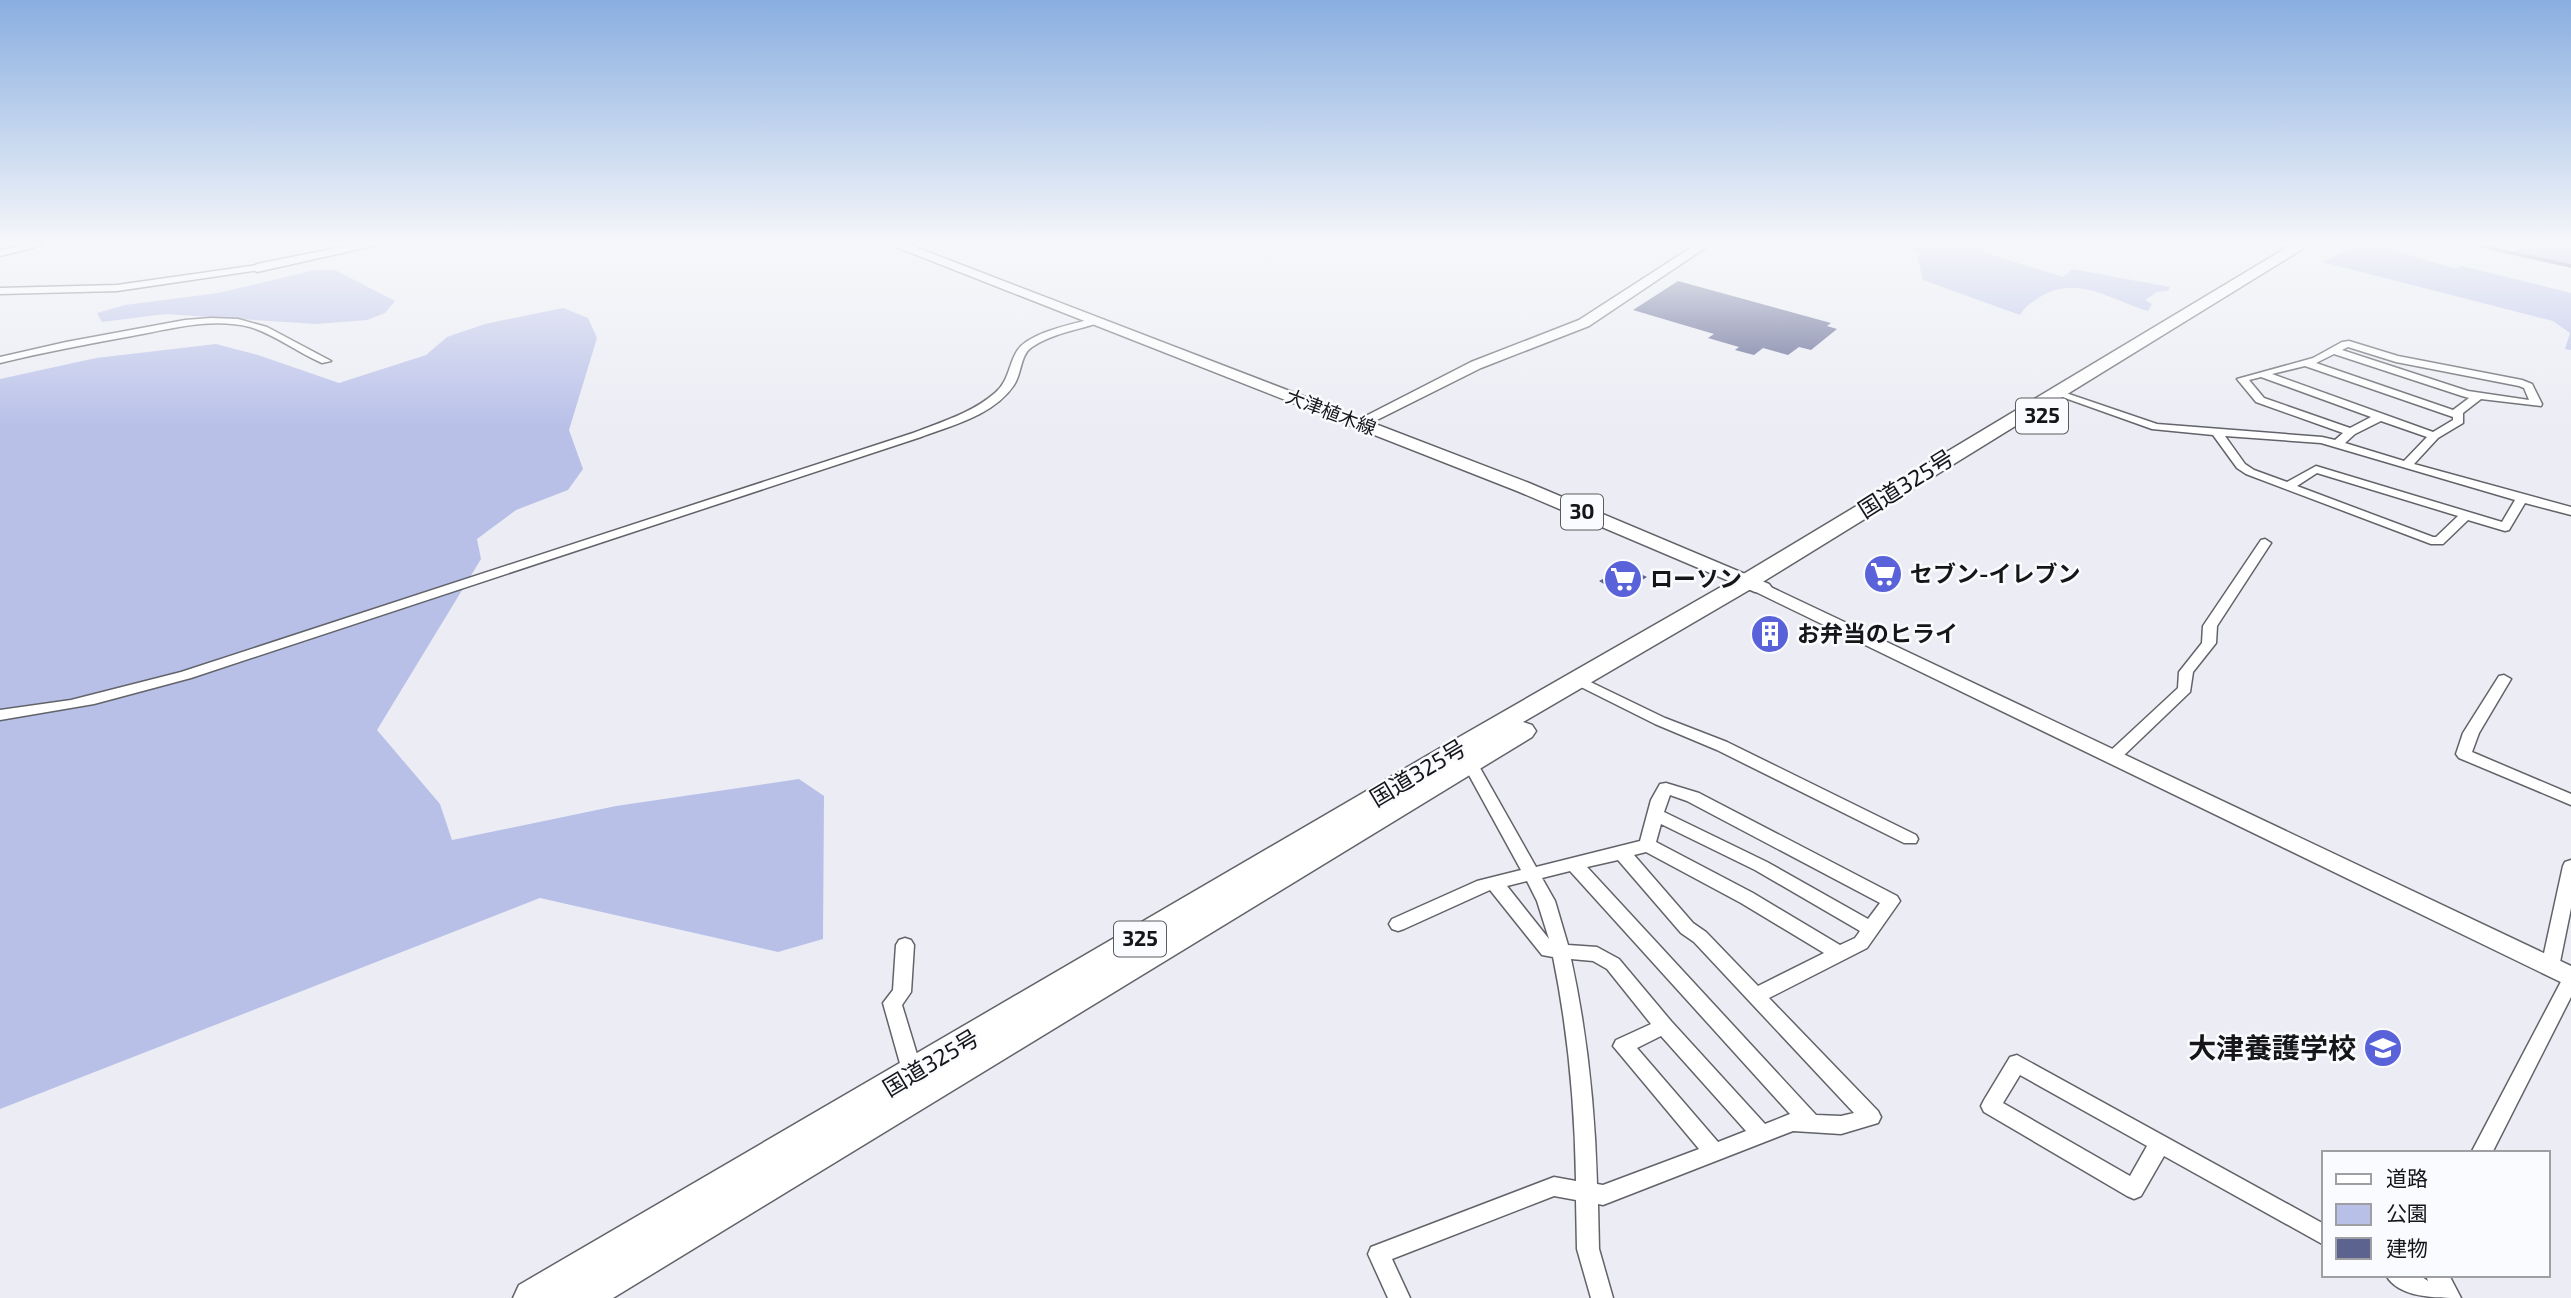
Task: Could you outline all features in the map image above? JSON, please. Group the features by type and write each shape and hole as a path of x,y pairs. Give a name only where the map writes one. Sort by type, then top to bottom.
{"highway":[{"name":"国道325号","path":"2064,396 2207,306"},
{"name":"国道325号","path":"533,1298 1586,684 2219,306"},
{"name":"国道325号","path":"576,1298 1155,954 1463,756"}],"main road":[{"name":"大津植木線","path":"1055,306 1523,487 1755,584"}],"street":[{"path":"1360,423 1476,365 1584,323 1611,306"},
{"path":"0,360 94,340 215,321 239,322 279,334 313,356 326,360"},
{"path":"0,715 52,710 102,700 186,676 917,435 991,402 1010,385 1021,352 1031,343 1095,321"},
{"path":"2334,351 2478,396 2537,404 2528,386 2522,383 2396,359 2349,344 2305,363 2242,379 2257,398 2351,432"},
{"path":"2305,363 2455,414 2460,419 2434,436 2407,465"},
{"path":"2260,374 2434,436"},
{"path":"2064,396 2156,427 2308,438 2337,444 2571,511"},
{"path":"2455,414 2478,396"},
{"path":"2337,444 2351,432 2382,416"},
{"path":"2216,432 2245,470 2436,541 2466,515"},
{"path":"2288,486 2316,469 2508,526 2522,498"},
{"path":"2114,756 2185,689 2186,672 2209,643 2210,626 2265,542"},
{"path":"1755,584 2571,978 2482,1151"},
{"path":"2504,678 2471,733 2464,754 2571,800"},
{"path":"1586,684 1660,721 1723,746 1910,839"},
{"path":"1463,756 1546,901 1560,950 1572,1005 1587,1191 1588,1249 1602,1298"},
{"path":"1647,845 1666,788 1693,797 1891,901 1861,943 1756,996"},
{"path":"1656,814 1761,866 1871,929"},
{"path":"1398,924 1456,895 1494,882 1647,845 1746,898 1840,954"},
{"path":"1399,1298 1379,1254 1554,1186 1603,1195 1793,1122 1841,1125 1871,1117 1700,937 1687,928 1622,853"},
{"path":"1573,863 1811,1123"},
{"path":"2550,967 2571,866"},
{"path":"1494,882 1548,950 1597,954 1613,964 1761,1135"},
{"path":"905,946 902,992 891,1003 913,1074"},
{"path":"1664,1026 1623,1046 1714,1152"},
{"path":"2160,1143 2134,1189 1991,1106 2017,1063 2160,1143 2322,1234"},
{"path":"2401,1277 2438,1298"},
{"path":"2438,1277 2450,1298"}],"green space":[{"path":"123,306 391,306 385,313 367,320 316,324 165,314 102,322 97,313"},
{"path":"1994,306 2028,306 2020,315"},
{"path":"2133,306 2151,306 2148,311"},
{"path":"2493,306 2571,306 2571,350 2565,349 2570,333 2553,321"},
{"path":"563,308 588,318 597,338 569,430 583,469 568,490 516,510 477,539 481,559 377,730 440,804 452,840 616,806 799,779 824,796 823,939 778,952 540,898 0,1109 0,379 96,358 216,344 258,355 339,383 426,355 447,337 485,324"}],"building":[{"path":"1640,306 1768,306 1831,323 1827,326 1837,329 1811,350 1799,347 1788,355 1763,348 1754,355 1735,350 1739,347 1708,338 1714,334 1633,310"},
{"name":"セブン-イレブン","path":"1884,563 1903,572 1882,585 1863,576"},
{"name":"ローソン","path":"1626,567 1647,577 1620,594 1599,581"},
{"name":"お弁当のヒライ","path":"1767,622 1789,633 1769,646 1750,637"}],"place":[{"name":"セブン-イレブン","path":"1883,574"},
{"name":"ローソン","path":"1623,579"},
{"name":"お弁当のヒライ","path":"1770,634"},
{"name":"大津養護学校","path":"2383,1048"}]}
